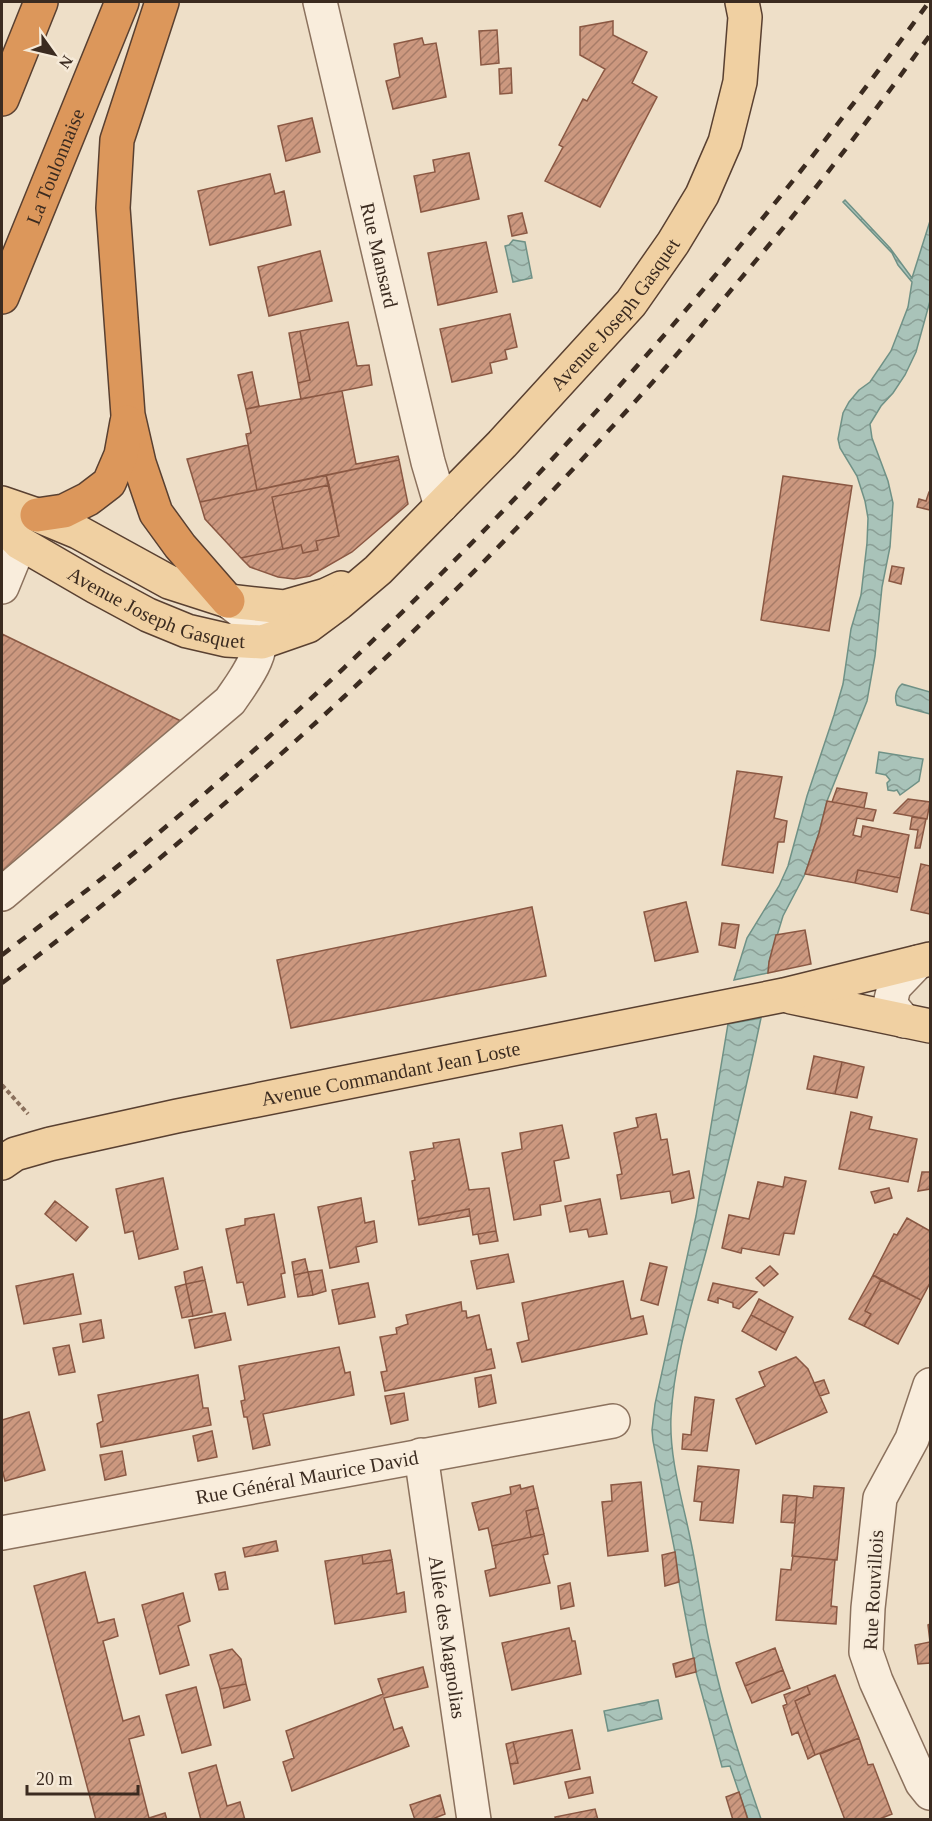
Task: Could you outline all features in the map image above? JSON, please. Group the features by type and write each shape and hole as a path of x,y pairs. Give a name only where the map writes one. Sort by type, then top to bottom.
{"highway":[{"path":"2,99 41,2"},
{"name":"La Toulonnaise","path":"2,297 122,2"},
{"path":"162,2 117,140 113,208 128,415 139,463 156,513 180,546 228,601"},
{"path":"37,515 64,511 88,499 109,483 121,455 128,415"}],"main road":[{"name":"Avenue Joseph Gasquet","path":"11,534 96,587 148,615 187,631 226,640 261,642 308,626 378,570 502,444 631,303 673,243 702,195 725,142 740,82 750,7"},
{"name":"Avenue Joseph Gasquet","path":"2,503 78,532 170,582 228,601 284,607 326,595 378,570"},
{"name":"Avenue Commandant Jean Loste","path":"2,1163 15,1154 50,1144 177,1116 784,995 924,960"},
{"path":"784,995 917,1023"}],"street":[{"name":"Rue Mansard","path":"320,2 428,462 441,506"},
{"path":"2,587 11,534"},
{"path":"2,894 230,701 250,671 261,642 256,627 228,601"},
{"path":"917,1023 890,1004 894,987 924,960"},
{"name":"Rue Rouvillois","path":"930,1385 921,1440 880,1498 868,1608 866,1652 876,1681 922,1783 930,1793"},
{"name":"Rue Général Maurice David","path":"2,1533 613,1421"},
{"name":"Allée des Magnolias","path":"421,1455 474,1820"}],"water":[{"path":"845,200 890,248 912,278 930,221 930,301 916,352 905,375 870,424 872,438 888,481 893,503 890,547 882,587 875,656 867,701 827,801 805,874 783,916 769,962 768,973 734,980 747,938 779,886 788,866 807,796 843,684 851,629 861,595 868,518 857,476 840,448 838,439 843,413 859,390 870,382 891,351 908,307 912,282 898,265 892,253 843,202"},
{"path":"513,240 525,242 532,278 513,282 505,246"},
{"path":"902,684 930,692 930,714 897,705 896,694"},
{"path":"879,752 923,759 919,781 900,795 897,790 888,790 887,783 890,780 886,775 876,773"},
{"path":"761,1018 729,1160 680,1351 671,1417 672,1450 711,1650 727,1714 761,1819 748,1819 730,1766 722,1767 696,1672 652,1430 655,1404 696,1216 728,1024"},
{"path":"658,1700 662,1719 608,1731 604,1711"}],"building":[{"path":"613,21 613,35 647,52 632,83 657,97 600,207 545,181 563,147 559,145 583,99 587,101 605,69 580,55 580,27"},
{"path":"497,30 499,63 481,65 479,31"},
{"path":"422,38 424,45 436,43 446,97 393,109 386,81 400,77 394,44"},
{"path":"511,68 512,93 500,94 499,69"},
{"path":"312,118 320,152 286,161 278,126"},
{"path":"469,153 479,199 421,212 414,176 435,172 433,160"},
{"path":"270,174 275,194 284,191 291,225 210,245 198,191"},
{"path":"522,213 527,233 512,236 508,216"},
{"path":"486,242 497,292 438,305 428,253"},
{"path":"320,251 332,301 269,316 258,267"},
{"path":"510,314 517,347 505,350 507,359 490,363 492,373 452,382 440,329"},
{"path":"348,322 357,366 369,365 372,385 301,399 298,383 310,380 300,331"},
{"path":"300,331 310,380 298,383 289,333"},
{"path":"252,372 259,406 246,409 238,375"},
{"path":"342,391 356,464 398,456 399,460 257,490 246,434 251,433 246,409"},
{"path":"248,445 257,490 200,502 187,459"},
{"path":"399,460 408,504 352,552 310,576 294,579 278,577 250,567 241,558 301,545 303,553 318,550 316,541 339,536 326,475"},
{"path":"326,475 329,485 272,497 283,549 241,558 205,519 200,502"},
{"path":"783,476 852,486 829,631 761,620"},
{"path":"329,485 339,536 316,541 318,550 303,553 301,545 283,549 272,497"},
{"path":"929,492 930,510 917,507 919,499 926,501"},
{"path":"892,566 904,568 901,584 889,581"},
{"path":"2,634 187,724 2,877"},
{"path":"737,771 782,777 774,818 787,821 784,842 778,842 773,873 722,865"},
{"path":"837,788 867,793 864,808 832,802"},
{"path":"908,799 930,802 927,819 894,813"},
{"path":"827,801 876,810 873,821 857,818 853,835 861,837 863,826 909,835 900,878 858,870 855,883 805,874"},
{"path":"912,817 926,819 920,848 915,848 918,830 910,829"},
{"path":"921,864 930,866 930,914 911,910"},
{"path":"858,870 900,878 897,892 855,883"},
{"path":"686,902 698,952 655,961 644,912"},
{"path":"532,907 546,976 291,1028 277,960"},
{"path":"722,923 739,925 735,948 719,945"},
{"path":"805,930 811,964 768,973 776,935"},
{"path":"814,1056 842,1062 835,1094 807,1089"},
{"path":"842,1062 864,1067 857,1098 835,1094"},
{"path":"851,1112 872,1117 869,1129 917,1139 908,1182 839,1169"},
{"path":"656,1114 661,1140 667,1139 673,1175 689,1171 694,1198 672,1203 670,1191 621,1199 617,1175 622,1174 614,1133 638,1127 636,1118"},
{"path":"562,1125 569,1158 554,1161 561,1201 540,1205 541,1215 514,1220 502,1153 522,1149 520,1133"},
{"path":"459,1139 469,1190 489,1188 496,1231 473,1235 469,1209 418,1219 410,1152 434,1148 433,1143"},
{"path":"922,1172 930,1172 930,1189 918,1191"},
{"path":"785,1177 806,1181 794,1234 784,1233 779,1255 742,1248 741,1253 722,1248 729,1215 749,1219 758,1182 783,1187"},
{"path":"163,1178 178,1249 139,1259 133,1231 125,1233 116,1189"},
{"path":"889,1188 892,1198 875,1203 871,1192"},
{"path":"361,1198 365,1223 374,1221 377,1242 356,1247 359,1262 330,1268 318,1207"},
{"path":"600,1199 607,1234 589,1237 587,1229 570,1232 565,1206"},
{"path":"55,1201 88,1227 76,1241 45,1214"},
{"path":"469,1209 470,1216 419,1225 418,1219"},
{"path":"274,1214 285,1273 281,1274 285,1297 248,1305 243,1282 237,1283 226,1229 245,1225 245,1219"},
{"path":"907,1218 930,1231 930,1283 921,1300 873,1275 894,1234 897,1235"},
{"path":"496,1231 498,1241 480,1244 478,1234"},
{"path":"508,1254 514,1282 477,1289 471,1261"},
{"path":"305,1259 308,1272 294,1275 292,1262"},
{"path":"650,1263 667,1267 658,1305 641,1300"},
{"path":"770,1266 778,1274 764,1286 756,1278"},
{"path":"202,1267 205,1280 186,1284 184,1272"},
{"path":"322,1270 326,1291 313,1295 308,1272"},
{"path":"308,1272 313,1295 298,1297 294,1275"},
{"path":"73,1274 81,1314 24,1324 16,1286"},
{"path":"873,1275 881,1280 865,1311 871,1314 864,1326 849,1319"},
{"path":"205,1280 212,1312 193,1316 186,1284"},
{"path":"881,1280 921,1300 898,1344 864,1326 871,1314 865,1311"},
{"path":"623,1281 631,1319 643,1316 647,1334 522,1362 517,1343 529,1340 522,1303"},
{"path":"368,1283 375,1317 339,1324 332,1290"},
{"path":"713,1283 757,1292 739,1309 733,1307 733,1303 718,1298 718,1303 708,1300"},
{"path":"186,1284 193,1316 182,1318 175,1287"},
{"path":"759,1299 793,1317 785,1333 751,1315"},
{"path":"461,1302 462,1311 466,1311 467,1318 479,1315 487,1350 491,1349 495,1368 385,1391 381,1372 387,1371 380,1337 397,1334 396,1328 408,1324 406,1315"},
{"path":"225,1313 231,1340 195,1348 189,1320"},
{"path":"751,1315 785,1333 776,1350 742,1331"},
{"path":"101,1320 104,1338 83,1342 80,1324"},
{"path":"69,1345 75,1372 59,1375 53,1348"},
{"path":"339,1347 345,1373 350,1372 354,1395 263,1414 270,1445 253,1449 247,1417 244,1417 241,1401 245,1400 239,1366"},
{"path":"796,1357 808,1369 827,1412 756,1444 736,1399 765,1386 759,1372"},
{"path":"198,1375 203,1408 208,1408 211,1425 101,1447 97,1424 103,1421 98,1395"},
{"path":"491,1375 496,1403 479,1407 475,1378"},
{"path":"824,1380 829,1393 820,1396 814,1383"},
{"path":"404,1393 408,1420 391,1424 385,1396"},
{"path":"695,1397 714,1400 707,1451 682,1449 683,1434 691,1435"},
{"path":"29,1412 45,1470 5,1481 2,1469 2,1420"},
{"path":"212,1431 217,1457 198,1461 193,1436"},
{"path":"122,1451 126,1475 105,1480 100,1455"},
{"path":"698,1466 739,1470 733,1523 700,1520 702,1502 694,1501"},
{"path":"641,1482 648,1551 608,1556 602,1502 612,1501 611,1485"},
{"path":"520,1485 521,1489 533,1486 538,1508 526,1511 531,1537 492,1546 488,1528 479,1530 472,1503 511,1494 510,1487"},
{"path":"814,1486 844,1488 837,1560 792,1556 797,1496 813,1498"},
{"path":"783,1495 797,1496 795,1523 781,1522"},
{"path":"538,1508 544,1534 531,1537 526,1511"},
{"path":"544,1534 548,1554 543,1555 550,1583 490,1596 485,1571 496,1568 492,1546"},
{"path":"276,1541 278,1551 245,1557 243,1548"},
{"path":"390,1550 392,1560 363,1564 362,1555"},
{"path":"675,1552 679,1582 665,1586 662,1555"},
{"path":"362,1555 363,1564 392,1560 397,1594 404,1592 406,1612 335,1624 325,1561"},
{"path":"793,1556 835,1560 831,1606 837,1607 836,1624 776,1620 781,1569 791,1570"},
{"path":"85,1572 98,1623 114,1619 118,1636 103,1641 123,1721 139,1716 144,1735 129,1739 149,1818 165,1813 167,1820 96,1820 34,1586"},
{"path":"225,1572 228,1589 219,1590 215,1574"},
{"path":"570,1583 574,1606 561,1609 558,1586"},
{"path":"183,1593 190,1621 178,1626 189,1665 160,1674 142,1605"},
{"path":"569,1628 572,1641 575,1641 581,1674 512,1690 502,1643"},
{"path":"930,1642 930,1663 918,1664 915,1645"},
{"path":"775,1648 783,1670 745,1686 736,1663"},
{"path":"232,1649 241,1659 246,1684 220,1689 210,1655"},
{"path":"694,1658 696,1672 676,1677 673,1664"},
{"path":"423,1667 428,1687 384,1698 394,1730 402,1727 409,1746 292,1791 283,1762 294,1758 286,1731 383,1694 378,1679"},
{"path":"783,1670 790,1688 752,1703 745,1686"},
{"path":"835,1675 859,1738 815,1755 795,1701 810,1694 807,1686"},
{"path":"246,1684 250,1700 224,1708 220,1689"},
{"path":"807,1686 810,1694 795,1701 815,1755 808,1759 798,1732 792,1735 783,1706 787,1704 784,1695"},
{"path":"196,1687 211,1745 182,1753 166,1695"},
{"path":"572,1730 580,1769 514,1784 510,1764 518,1763 513,1742"},
{"path":"859,1738 868,1765 873,1764 892,1814 877,1820 845,1820 820,1754"},
{"path":"513,1742 518,1763 510,1764 506,1744"},
{"path":"216,1765 227,1806 240,1802 245,1820 201,1820 189,1773"},
{"path":"590,1777 593,1793 569,1798 565,1782"},
{"path":"739,1792 748,1820 733,1820 726,1797"},
{"path":"440,1795 445,1814 430,1820 415,1820 410,1805"},
{"path":"595,1809 598,1820 556,1820 555,1817"}],"railway":[{"path":"2,955 134,853 234,768 413,602 493,521 647,355 720,269 862,93 929,2"},
{"path":"2,983 172,848 255,777 415,630 492,553 668,365 818,185 930,35"}]}
